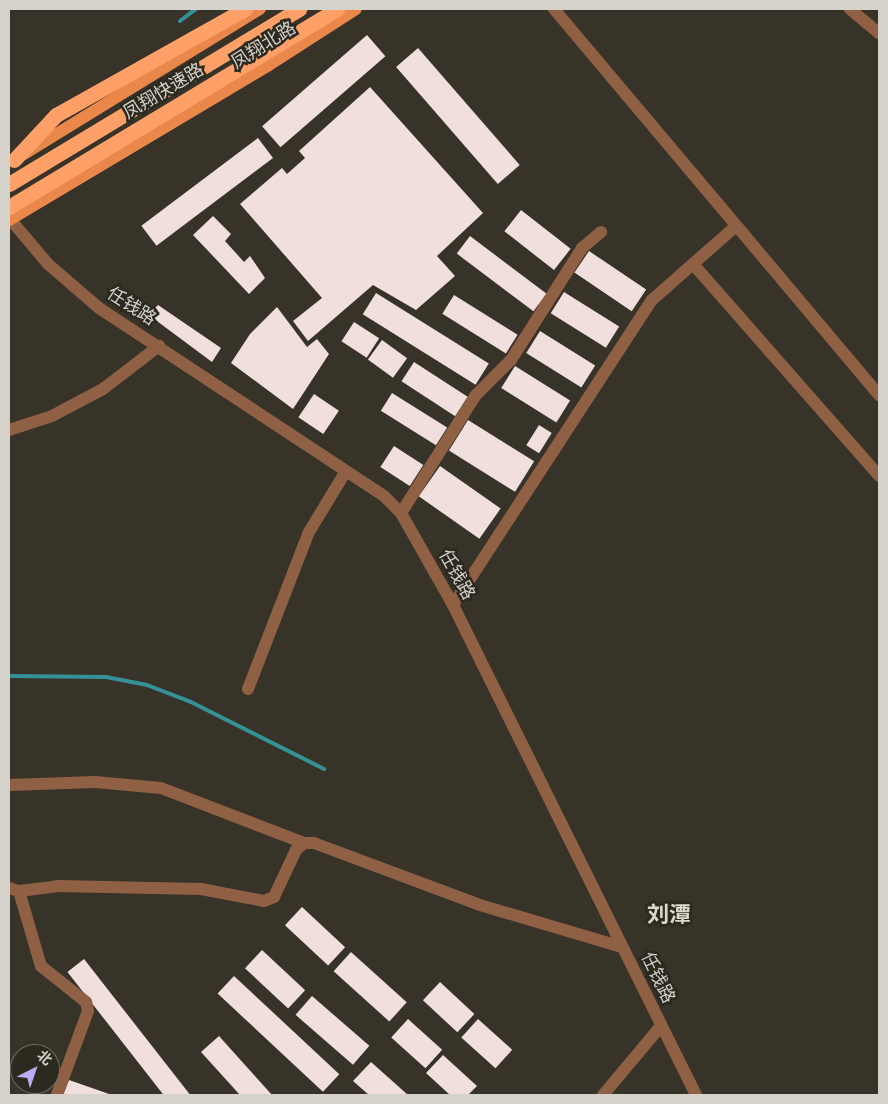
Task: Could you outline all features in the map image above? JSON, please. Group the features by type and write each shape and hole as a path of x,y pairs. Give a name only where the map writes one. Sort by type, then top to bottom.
{"highway":[{"path":"11,162 56,114 245,9"},
{"name":"凤翔快速路","path":"9,184 299,9"},
{"name":"凤翔快速路","path":"9,215 337,9"}],"main road":[{"name":"凤翔北路","path":"11,162 260,9"},
{"name":"凤翔北路","path":"9,215 269,65 356,9"}],"street":[{"path":"554,9 879,395"},
{"path":"850,9 879,33"},
{"name":"任钱路","path":"9,215 48,264 99,308 384,496 401,513 453,605 696,1095"},
{"path":"453,605 652,300 736,226"},
{"path":"401,513 476,395 511,360 582,248 601,232"},
{"path":"693,264 879,476"},
{"path":"9,430 52,416 103,389 159,346"},
{"path":"248,689 309,532 346,471"},
{"path":"9,785 95,782 161,788 304,843 314,843 480,905 622,947"},
{"path":"57,1095 88,1011 86,1002 41,966 14,890 56,886 201,888 264,901 274,897 296,850 304,843"},
{"path":"603,1095 661,1026"}],"building":[{"path":"367,35 385,56 280,147 262,126"},
{"path":"418,48 520,165 498,184 396,67"},
{"path":"370,87 483,213 437,256 455,276 416,310 373,285 308,341 293,321 322,298 240,204 282,168 287,174 305,158 299,151"},
{"path":"258,138 273,158 156,246 141,226"},
{"path":"521,210 571,249 554,270 504,231"},
{"path":"213,216 231,234 225,241 244,262 250,256 265,278 249,294 193,235"},
{"path":"470,236 547,294 533,311 457,254"},
{"path":"589,251 646,290 632,311 574,273"},
{"path":"564,292 619,326 606,348 551,313"},
{"path":"376,293 489,363 476,385 363,314"},
{"path":"454,295 518,335 506,353 442,314"},
{"path":"135,297 154,309 158,305 221,348 212,362 134,304"},
{"path":"277,307 307,347 317,339 329,354 293,409 231,363 250,334"},
{"path":"354,322 379,338 367,358 341,341"},
{"path":"540,331 595,365 581,387 526,353"},
{"path":"382,340 407,358 393,378 368,359"},
{"path":"414,362 468,397 455,416 401,381"},
{"path":"515,366 570,400 556,422 501,388"},
{"path":"392,393 447,427 436,445 381,411"},
{"path":"314,394 339,411 323,434 298,417"},
{"path":"468,420 534,461 515,492 449,451"},
{"path":"539,425 552,433 539,453 526,445"},
{"path":"394,446 423,465 410,486 380,467"},
{"path":"440,466 501,508 479,539 419,496"},
{"path":"302,907 345,947 328,966 285,925"},
{"path":"262,950 305,990 288,1009 245,968"},
{"path":"351,952 407,1002 389,1022 334,971"},
{"path":"84,959 190,1095 164,1095 67,972"},
{"path":"234,976 339,1074 323,1092 218,994"},
{"path":"440,982 474,1014 457,1032 423,1000"},
{"path":"312,996 369,1046 353,1065 296,1015"},
{"path":"408,1019 442,1050 425,1068 391,1038"},
{"path":"478,1019 512,1050 495,1068 461,1038"},
{"path":"219,1036 272,1095 240,1095 201,1052"},
{"path":"443,1055 477,1086 468,1095 450,1095 426,1073"},
{"path":"371,1062 408,1095 369,1095 353,1081"},
{"path":"69,1080 112,1095 63,1095"}],"waterway":[{"path":"180,21 196,9"},
{"path":"9,676 106,677 147,685 191,702 324,769"}],"district":[{"name":"刘潭","path":"669,916"}]}
